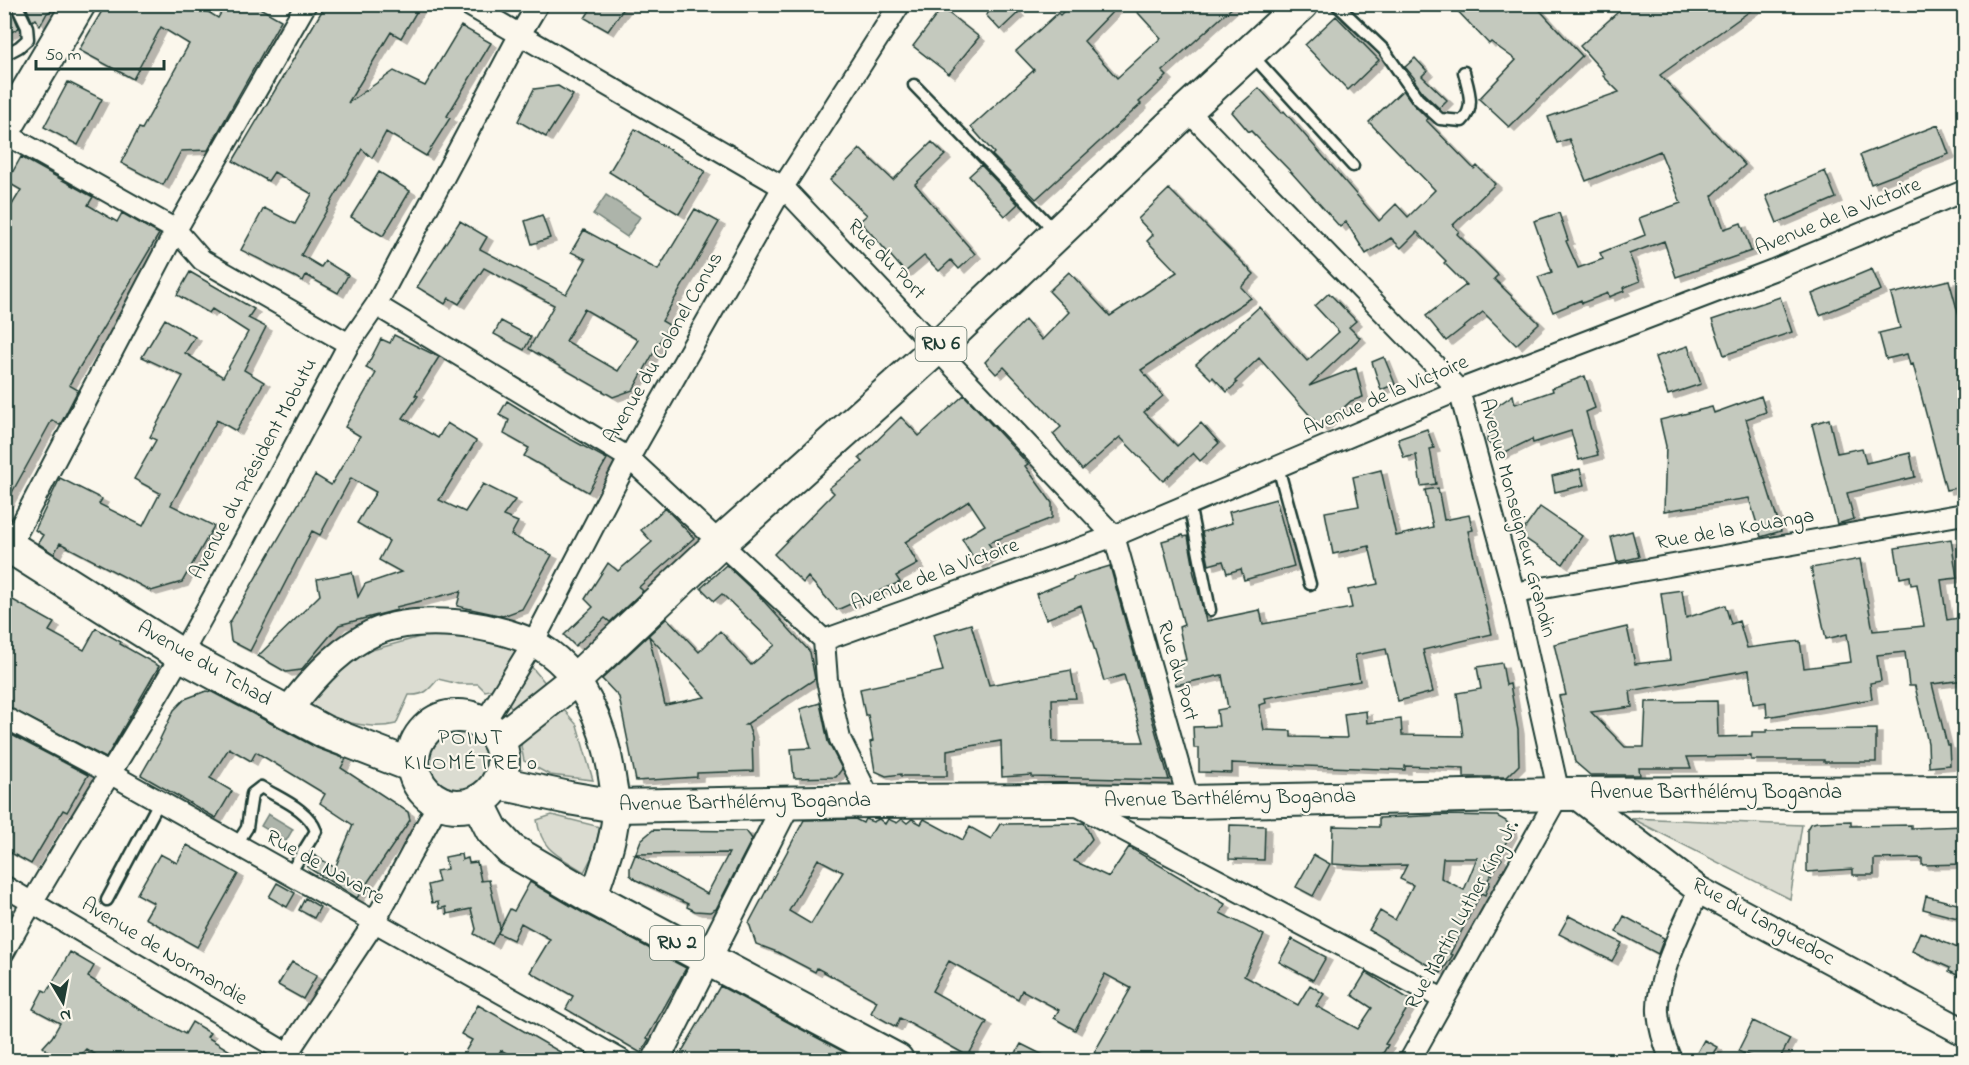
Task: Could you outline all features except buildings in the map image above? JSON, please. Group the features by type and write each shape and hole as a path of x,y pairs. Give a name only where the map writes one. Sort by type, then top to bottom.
{"main road":[{"path":"4,132 79,4"},
{"name":"RN 6","path":"491,732 576,679 720,543 937,348 1186,110 1302,4"},
{"name":"Avenue du Tchad","path":"7,545 181,655 325,732 413,766"},
{"path":"451,717 468,717 491,732 504,754 503,769 488,793 458,807 439,802 421,788 413,766 414,749 422,734 435,722 451,717"},
{"name":"Avenue Barthélémy Boganda","path":"488,793 569,798 616,806 871,801 1189,802 1566,794 1965,792"},
{"name":"RN 2","path":"488,793 492,830 511,850 593,898 897,1060"}],"street":[{"path":"7,545 176,230 306,4"},
{"name":"Rue du Port","path":"467,4 783,187 1114,536 1189,802"},
{"name":"Avenue du Président Mobutu","path":"4,952 32,901 181,655 350,344 376,305 538,4"},
{"name":"Avenue du Colonel Conus","path":"491,732 533,643 629,458 783,187 900,4"},
{"name":"Avenue Monseigneur Grandin","path":"1186,110 1459,390 1566,794"},
{"path":"4,132 176,230 202,260 350,344"},
{"name":"Avenue de la Victoire","path":"824,640 1114,536 1459,390 1773,270 1965,191"},
{"path":"376,305 629,458 824,640 827,680 840,739 871,801"},
{"name":"Rue de la Kouanga","path":"1514,593 1965,514"},
{"path":"287,712 312,680 338,657 366,636 397,626 431,621 465,624 533,643 552,656 576,679 602,729 611,767 616,806 611,843 593,898"},
{"name":"Rue de Navarre","path":"4,717 111,774 621,1060"},
{"name":"Rue du Languedoc","path":"1566,794 1699,890 1965,1032"},
{"name":"Rue Martin Luther King Jr.","path":"1410,1060 1443,999 1566,794"},
{"path":"1066,800 1443,999"},
{"path":"289,1058 374,923 439,802"},
{"path":"656,1060 787,803"},
{"name":"Avenue de Normandie","path":"4,886 289,1058"},
{"path":"1671,1060 1666,1049 1658,1013 1658,995 1699,890"}],"lane":[{"path":"4,55 28,39 27,27 16,4"},
{"path":"1336,4 1384,50 1418,99 1440,119 1462,121 1468,116 1470,101 1464,72"},
{"path":"1250,52 1353,166"},
{"path":"914,85 1058,233"},
{"path":"1278,466 1310,584"},
{"path":"1189,504 1210,610"},
{"path":"236,845 247,828 252,794 261,787 304,814 312,822 316,831 289,875"},
{"path":"107,900 159,802"}],"shaded area":[{"path":"606,195 640,217 627,237 593,214"},
{"path":"442,631 517,649 494,689 485,691 478,684 459,684 438,679 426,692 409,695 396,724 384,726 360,725 302,706 361,653"},
{"path":"529,664 548,686 517,710 512,709 507,700"},
{"path":"557,702 577,725 593,780 550,775 524,761 521,746 525,733"},
{"path":"456,731 474,736 479,740 483,745 488,763 483,781 479,786 474,790 456,795 438,790 433,786 429,781 424,763 429,745 433,740 438,736"},
{"path":"268,814 293,829 286,841 261,826"},
{"path":"552,815 600,827 594,853 584,872 559,857 543,839 537,820"},
{"path":"1631,818 1802,825 1790,899"}],"district":[{"name":"POINT KILOMÉTRE 0","path":"471,752"}]}
